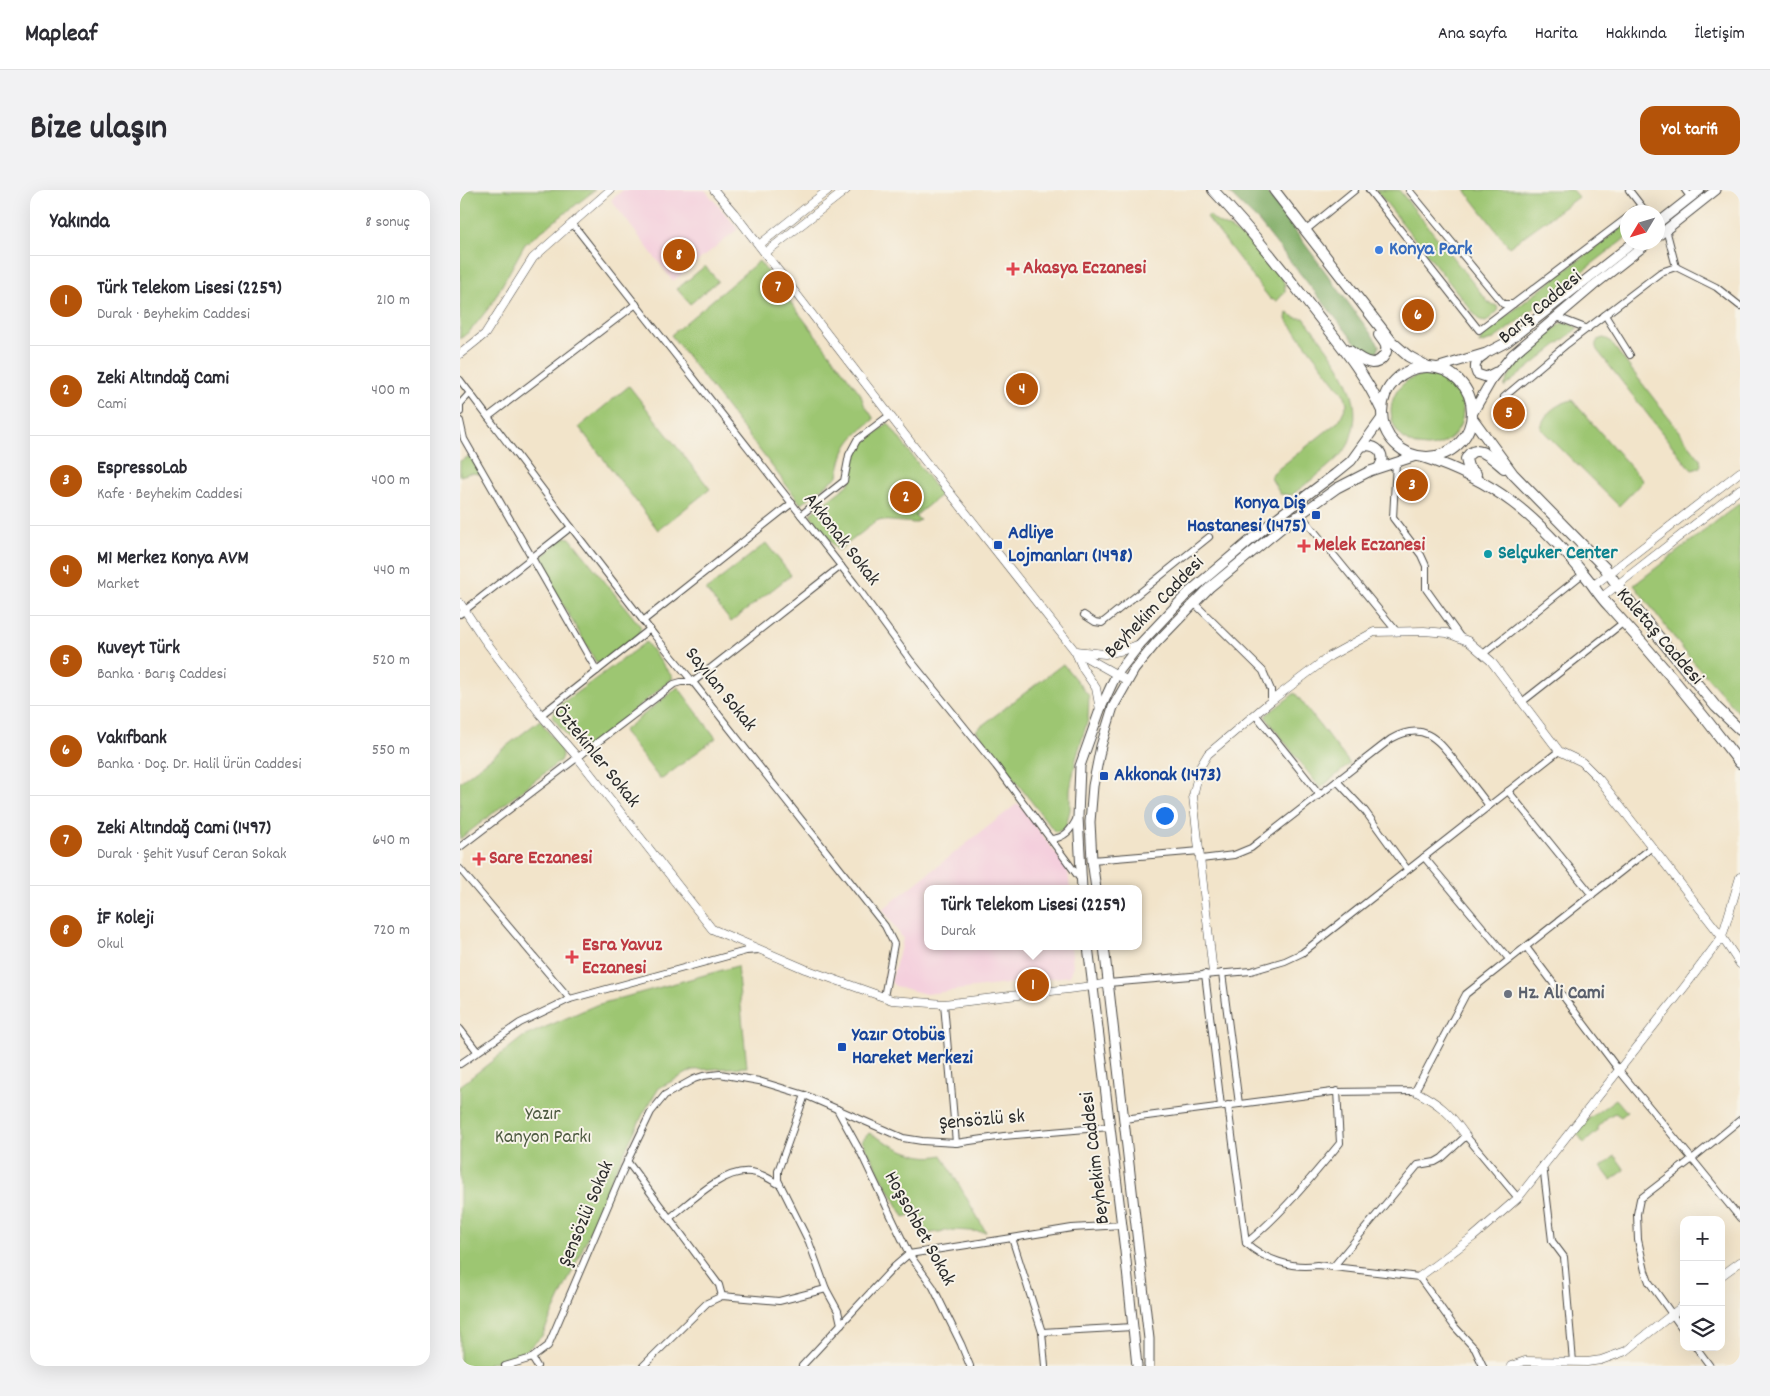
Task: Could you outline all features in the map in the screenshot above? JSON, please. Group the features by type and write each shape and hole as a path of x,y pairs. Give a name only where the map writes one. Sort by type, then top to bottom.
{"main road":[{"path":"1213,190 1263,246 1344,347 1367,381 1382,414 1386,431 1393,442 1404,451 1419,457 1439,456 1454,449 1465,437 1472,416 1470,400 1460,382 1449,373 1419,362 1400,350 1384,333 1274,190"},
{"path":"1665,216 1688,194 1700,190"},
{"path":"1666,229 1716,190"},
{"name":"Barış Caddesi","path":"1433,368 1486,353 1518,335 1624,250"},
{"name":"Barış Caddesi","path":"1472,416 1484,391 1499,370 1521,346 1639,250"},
{"path":"1344,347 1359,358 1371,363 1384,356 1386,346 1373,326 1366,310"},
{"path":"1486,353 1475,364 1474,369 1477,374 1486,377 1499,370"},
{"path":"1382,414 1386,392 1399,377 1416,368 1433,368"},
{"name":"Beyhekim Caddesi","path":"1081,884 1078,817 1080,766 1100,710 1116,675 1140,644 1195,587 1279,516 1345,466 1362,446 1382,414"},
{"name":"Kaletaş Caddesi","path":"1472,416 1513,474 1557,517 1610,574 1716,707 1740,730"},
{"path":"1362,446 1374,446 1380,451 1382,458 1379,468"},
{"path":"1496,489 1468,467 1466,459 1471,451 1475,450 1484,453 1513,474"},
{"name":"Beyhekim Caddesi","path":"1095,885 1092,860 1091,813 1093,786 1099,754 1113,707 1134,670 1156,642 1210,586 1284,526 1337,488 1379,468 1419,457"},
{"name":"Kaletaş Caddesi","path":"1419,457 1464,472 1496,489 1543,527 1710,723 1740,763"},
{"name":"Beyhekim Caddesi","path":"1088,950 1137,1366"},
{"name":"Beyhekim Caddesi","path":"1104,950 1149,1339 1149,1366"}],"street":[{"path":"460,354 485,334 533,258 610,190"},
{"path":"714,190 759,245 1075,651 1083,669 1096,688 1100,710"},
{"path":"759,245 828,190"},
{"path":"765,253 846,190"},
{"path":"1305,230 1356,190"},
{"path":"1369,190 1479,330 1620,223"},
{"path":"1409,190 1503,304 1514,304"},
{"path":"1629,190 1640,205"},
{"name":"Akkonak Sokak","path":"572,223 801,514 911,660 996,766 1051,839 1081,884"},
{"path":"1666,229 1676,267"},
{"path":"1504,397 1567,344 1661,272 1676,267 1716,287 1740,306"},
{"path":"488,417 636,304"},
{"path":"1605,315 1630,355"},
{"path":"1556,317 1588,329"},
{"name":"Sayılan Sokak","path":"460,380 643,621 885,926 894,944 884,997"},
{"path":"460,412 460,404 470,393"},
{"path":"801,514 844,480 849,455 857,440 890,415"},
{"path":"460,421 464,440 597,671"},
{"path":"1396,462 1393,518 1421,555 1426,566 1426,589 1461,638"},
{"path":"1593,586 1740,472"},
{"path":"1602,597 1740,489"},
{"path":"643,621 792,503"},
{"path":"1301,515 1397,632"},
{"path":"463,612 571,527"},
{"path":"1084,615 1095,622 1102,623 1209,537"},
{"path":"460,847 674,684 693,682 841,566"},
{"path":"1484,654 1584,573"},
{"name":"Öztekinler Sokak","path":"460,603 463,612 541,715 578,758 712,929 760,950"},
{"path":"1194,603 1263,671 1271,690 1271,701"},
{"path":"1522,702 1624,622"},
{"path":"541,715 650,629"},
{"path":"1221,1106 1200,855 1193,796 1200,767 1208,754 1271,701 1330,656 1374,632 1424,631 1448,633 1468,641 1484,654 1559,751 1582,762 1599,779 1722,937 1740,964"},
{"path":"1075,651 1105,654 1140,644"},
{"path":"1075,651 1128,681"},
{"path":"1256,714 1320,795"},
{"path":"1092,860 1234,855 1251,848 1403,732 1412,731 1437,739 1489,806"},
{"path":"460,1064 520,1023 570,999 746,951 760,950 892,1000 944,1004 1108,983 1251,971 1285,962 1302,953 1559,751"},
{"path":"1337,781 1365,811 1407,870"},
{"path":"1508,791 1592,895"},
{"path":"1051,839 1066,835 1078,817"},
{"path":"1415,1091 1466,994 1651,848"},
{"path":"1424,857 1509,959"},
{"path":"460,869 570,999"},
{"path":"1228,1105 1246,1242 1257,1253 1304,1268 1317,1265 1419,1277 1473,1237 1518,1198 1722,937 1737,900 1740,877"},
{"path":"1526,947 1618,1069 1740,1218"},
{"path":"1222,973 1240,1104"},
{"path":"944,1004 956,1143"},
{"path":"460,1029 478,1051"},
{"name":"Şensözlü sk","path":"703,1076 720,1074 759,1080 805,1095 903,1138 922,1141 956,1143 1004,1136 1110,1127"},
{"name":"Şensözlü Sokak","path":"505,1366 532,1358 548,1346 627,1161 651,1112 665,1095 684,1083 703,1076"},
{"path":"1246,1242 1261,1231 1320,1168 1340,1143 1337,1091"},
{"path":"1124,1119 1337,1091 1415,1091 1434,1101 1452,1117 1518,1198"},
{"path":"805,1095 778,1171 778,1180 809,1242 826,1289 838,1311 841,1324"},
{"name":"Hoşsohbet Sokak","path":"837,1109 861,1153 909,1254 933,1287 970,1366"},
{"path":"1680,1325 1649,1282 1645,1271 1638,1240 1637,1214 1640,1199 1740,1120"},
{"path":"1333,1267 1418,1165 1435,1162 1442,1158 1466,1136"},
{"path":"627,1161 719,1285 722,1296"},
{"path":"1543,1165 1552,1241 1564,1257 1573,1362"},
{"path":"671,1218 716,1182 735,1174 750,1171 764,1176 781,1186"},
{"path":"802,1366 895,1266 909,1254 1072,1228 1122,1225"},
{"path":"1012,1238 1042,1332 1045,1366"},
{"path":"1725,1273 1740,1262"},
{"path":"1419,1277 1454,1326 1475,1349 1483,1366"},
{"path":"643,1366 708,1303 722,1296 779,1301 826,1289"},
{"path":"1511,1366 1526,1361 1603,1363 1626,1351 1683,1306"},
{"path":"1042,1332 1133,1327"},
{"path":"1699,1351 1710,1366"},
{"path":"532,1358 537,1366"}],"shaded area":[{"path":"623,190 705,190 738,229 673,281 611,200"},
{"path":"1018,803 1068,869 1070,885 924,885 924,950 1071,950 1073,966 1069,976 926,994 895,986 891,982 903,939 883,909"}],"green space":[{"path":"460,190 595,190 525,244 491,305 471,330 460,339"},
{"path":"1226,190 1265,190 1380,346 1377,353 1368,355 1362,351 1259,222"},
{"path":"1376,190 1399,190 1489,303 1497,306 1498,311 1486,322 1480,321"},
{"path":"1465,190 1572,190 1578,197 1509,247"},
{"path":"1209,215 1241,236 1262,254 1280,274 1285,292 1277,301 1270,299 1207,217"},
{"path":"1620,228 1620,242 1501,334 1492,340 1479,344 1483,334"},
{"path":"759,261 860,393 864,404 874,419 853,438 845,449 838,476 801,504 671,335"},
{"path":"705,266 718,281 690,304 677,289"},
{"path":"1287,313 1297,318 1304,318 1333,357 1349,386 1354,402 1355,417 1352,435 1347,447 1328,467 1292,495 1280,494 1271,478 1273,473 1339,421 1347,404 1345,396 1286,319"},
{"path":"1562,323 1568,323 1578,328 1504,387 1508,377 1521,359"},
{"path":"1604,338 1609,340 1700,459 1701,465 1699,468 1692,470 1688,466 1597,350 1597,342"},
{"path":"1427,375 1447,381 1457,391 1463,411 1457,431 1447,441 1427,447 1407,441 1397,431 1391,411 1397,391 1407,381"},
{"path":"629,386 710,489 658,530 579,427"},
{"path":"1572,400 1643,481 1619,506 1541,429 1542,423 1552,410"},
{"path":"888,423 941,495 915,516 920,520 915,523 878,520 838,551 810,514 848,485 853,477 855,456 859,447"},
{"path":"470,456 480,474 470,473 460,476 460,461"},
{"path":"1740,503 1740,714 1689,657 1634,585"},
{"path":"565,537 570,538 641,627 638,635 601,663 596,662 539,563 540,558"},
{"path":"766,543 791,575 731,622 706,590"},
{"path":"646,642 673,678 585,750 578,749 552,717 557,707"},
{"path":"1063,664 1089,696 1088,719 1076,759 1070,790 1070,810 1066,826 1062,830 1055,832 976,730"},
{"path":"678,687 716,738 662,779 659,778 623,731"},
{"path":"1295,693 1350,764 1320,788 1265,716"},
{"path":"540,720 561,750 562,756 560,761 460,839 460,782"},
{"name":"Yazır Kanyon Parkı","path":"737,966 747,1067 693,1070 659,1088 643,1114 613,1175 582,1250 542,1336 526,1351 482,1366 460,1366 460,1086 523,1037 596,1005"},
{"path":"1616,1099 1627,1112 1621,1117 1615,1113 1609,1116 1598,1126 1598,1131 1584,1143 1577,1133 1587,1120"},
{"path":"869,1133 904,1151 923,1156 933,1157 942,1155 986,1232 953,1230 924,1234 917,1219 911,1215 904,1217 862,1141"},
{"path":"1615,1156 1625,1170 1611,1180 1601,1167"}],"place":[{"name":"Konya Park","path":"1379,250"},
{"name":"İF Koleji","path":"679,255"},
{"name":"Akasya Eczanesi","path":"1013,269"},
{"name":"Zeki Altındağ Cami (1497)","path":"778,287"},
{"name":"Vakıfbank","path":"1418,315"},
{"name":"M1 Merkez Konya AVM","path":"1022,389"},
{"name":"Kuveyt Türk","path":"1509,413"},
{"name":"EspressoLab","path":"1412,485"},
{"name":"Zeki Altındağ Cami","path":"906,497"},
{"name":"Konya Diş Hastanesi (1475)","path":"1316,515"},
{"name":"Adliye Lojmanları (1498)","path":"998,545"},
{"name":"Melek Eczanesi","path":"1304,546"},
{"name":"Selçuker Center","path":"1488,554"},
{"name":"Akkonak (1473)","path":"1104,776"},
{"name":"Sare Eczanesi","path":"479,859"},
{"name":"Esra Yavuz Eczanesi","path":"572,957"},
{"name":"Türk Telekom Lisesi (2259)","path":"1033,985"},
{"name":"Hz. Ali Cami","path":"1508,994"},
{"name":"Yazır Otobüs Hareket Merkezi","path":"842,1047"}]}
